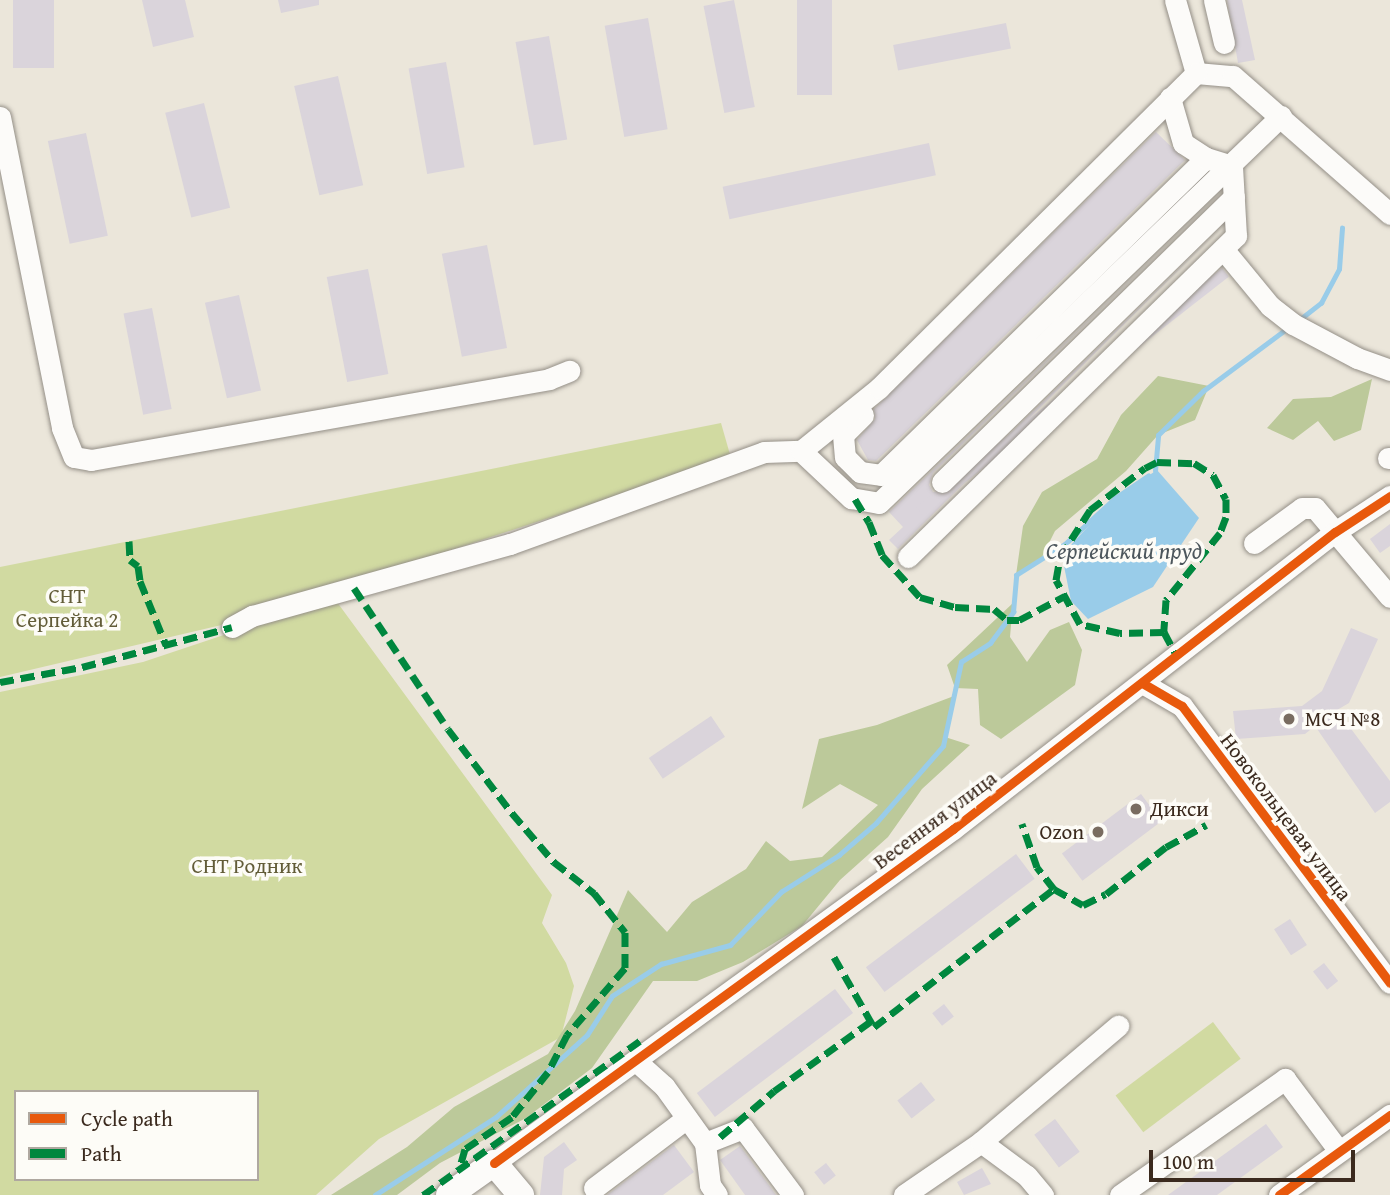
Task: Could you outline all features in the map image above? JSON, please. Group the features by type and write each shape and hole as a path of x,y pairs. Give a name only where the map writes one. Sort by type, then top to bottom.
{"main road":[{"name":"Весенняя улица","path":"449,1195 494,1163"},
{"path":"494,1163 521,1195"}],"street":[{"path":"1175,0 1195,73"},
{"path":"1214,0 1224,43"},
{"path":"232,627 252,616 510,544 764,452 802,451 879,388 1195,73 1233,76 1390,214"},
{"path":"1170,98 1183,143 1206,158 1231,166"},
{"path":"802,451 851,498 879,503 1231,166 1252,140 1281,116"},
{"path":"0,117 62,428 74,457 91,460 550,379 569,371"},
{"path":"879,388 865,413 843,436 841,445 845,457 870,476 881,475 1206,158"},
{"path":"908,556 1236,236 1231,166"},
{"path":"942,482 1234,197"},
{"path":"1223,249 1270,306 1293,324 1357,358 1390,370"},
{"name":"Весенняя улица","path":"494,1163 636,1061 1144,684 1335,532 1390,496"},
{"path":"1255,543 1311,507 1390,597"},
{"name":"Новокольцевая улица","path":"1144,684 1182,706 1246,781 1390,983"},
{"path":"904,1195 981,1142 1118,1026"},
{"path":"636,1061 664,1086 705,1143 710,1185 717,1195"},
{"path":"1120,1195 1285,1079 1339,1151"},
{"path":"1279,1195 1390,1115"},
{"path":"594,1188 687,1118"},
{"path":"705,1143 743,1128 793,1195"},
{"path":"981,1142 1027,1176 1043,1195"}],"green space":[{"path":"1158,376 1209,386 1195,420 1158,435 1126,471 1055,531 1041,559 1016,575 1023,526 1042,492 1097,459 1121,415"},
{"path":"1372,379 1361,430 1334,441 1318,421 1293,440 1267,428 1293,399 1331,397"},
{"name":"СНТ Серпейка 2","path":"721,423 731,458 230,623 0,677 0,567"},
{"name":"СНТ Родник","path":"334,598 552,895 542,923 566,963 574,986 561,1037 379,1139 316,1195 0,1195 0,692 143,662"},
{"path":"1013,603 1010,637 1027,662 1050,630 1069,622 1082,650 1075,685 1001,739 980,725 978,689 955,688 947,665"},
{"path":"954,696 945,737 970,745 922,789 888,837 840,880 802,926 743,962 697,981 653,981 592,1068 526,1118 440,1163 397,1195 331,1195 407,1147 454,1107 548,1054 575,1011 628,890 667,932 692,902 746,869 766,841 790,861 822,857 878,805 840,784 802,809 819,739 877,725"},
{"path":"1213,1022 1241,1059 1143,1132 1116,1095"}],"water":[{"name":"Серпейский пруд","path":"1157,470 1199,518 1153,587 1088,619 1071,601 1063,561 1068,548 1115,498"}],"building":[{"path":"13,0 54,0 54,68 13,68"},
{"path":"142,0 185,0 194,37 153,47"},
{"path":"278,0 319,0 319,5 281,13"},
{"path":"734,0 755,107 724,113 704,6"},
{"path":"797,0 832,0 832,95 797,95"},
{"path":"1227,0 1242,0 1255,60 1238,63"},
{"path":"648,18 668,129 624,137 605,26"},
{"path":"1006,23 1011,49 898,70 893,45"},
{"path":"549,36 567,139 534,145 516,42"},
{"path":"446,62 465,167 427,174 409,69"},
{"path":"338,76 363,185 319,195 294,86"},
{"path":"204,103 230,208 191,217 165,113"},
{"path":"1156,132 1185,160 876,461 868,460 857,440 875,419 874,409"},
{"path":"86,133 108,236 70,244 48,141"},
{"path":"929,143 936,175 729,219 723,187"},
{"path":"1222,227 898,549 889,540 903,527 889,512 1174,238 933,473 929,485 933,492 951,491"},
{"path":"487,245 507,348 462,357 442,254"},
{"path":"1222,268 1229,277 923,516 916,507"},
{"path":"368,269 388,374 347,382 327,277"},
{"path":"239,295 261,390 227,398 205,303"},
{"path":"152,308 172,409 143,415 124,314"},
{"path":"1390,524 1390,546 1380,553 1370,539"},
{"name":"МСЧ №8","path":"1351,628 1378,639 1349,703 1337,710 1390,781 1390,802 1375,813 1315,726 1305,734 1236,739 1233,711 1302,706 1322,691"},
{"path":"711,716 725,737 663,779 649,758"},
{"path":"1141,794 1161,821 1082,881 1062,854"},
{"path":"1016,854 1035,879 885,992 866,967"},
{"path":"1290,919 1307,945 1291,955 1274,929"},
{"path":"1324,963 1338,981 1327,990 1313,972"},
{"path":"835,989 853,1013 715,1117 697,1093"},
{"path":"944,1004 954,1017 942,1026 932,1013"},
{"path":"921,1082 935,1100 912,1119 897,1100"},
{"path":"1055,1119 1080,1152 1059,1167 1034,1135"},
{"path":"1266,1124 1283,1147 1217,1195 1168,1195"},
{"path":"564,1142 577,1160 564,1169 562,1195 540,1195 544,1157"},
{"path":"674,1145 694,1172 663,1195 607,1195"},
{"path":"740,1146 776,1195 745,1195 720,1160"},
{"path":"826,1163 836,1176 824,1185 814,1172"},
{"path":"982,1168 991,1184 964,1195 957,1182"}],"waterway":[{"path":"1299,320 1321,303 1339,269 1342,228"},
{"path":"1155,471 1158,435 1203,391 1289,327"},
{"path":"375,1195 496,1117 587,1035 612,996 661,964 730,945 781,892 839,855 876,823 943,746 961,662 990,643 1013,612 1016,575 1065,544 1115,498 1148,476"}],"marked path":[{"path":"1164,632 1120,633 1080,624 1056,580 1060,557 1090,510 1145,468 1157,462 1194,463 1213,475 1226,499 1226,517 1220,533 1166,600 1164,632 1176,655"},
{"path":"855,499 869,522 882,555 920,597 955,607 994,609 1007,620 1019,620 1065,596"},
{"path":"129,541 130,560 138,566 140,581 166,645"},
{"path":"354,588 448,729 512,813 554,862 594,893 625,932 625,968 567,1035 548,1072 512,1117 465,1149 460,1167"},
{"path":"0,682 82,667 232,627"},
{"path":"834,957 874,1027 1054,889 1037,867 1022,824"},
{"path":"1054,889 1083,905 1106,894 1166,847 1206,825"},
{"path":"720,1137 774,1091 871,1021"},
{"path":"423,1195 640,1041"}],"cycle path":[{"path":"494,1163 953,829 1335,532 1390,496"},
{"path":"1144,684 1182,706 1390,983"},
{"path":"1279,1195 1390,1115"}],"place":[{"name":"МСЧ №8","path":"1289,719"},
{"name":"Дикси","path":"1136,809"},
{"name":"Ozon","path":"1098,832"}]}
